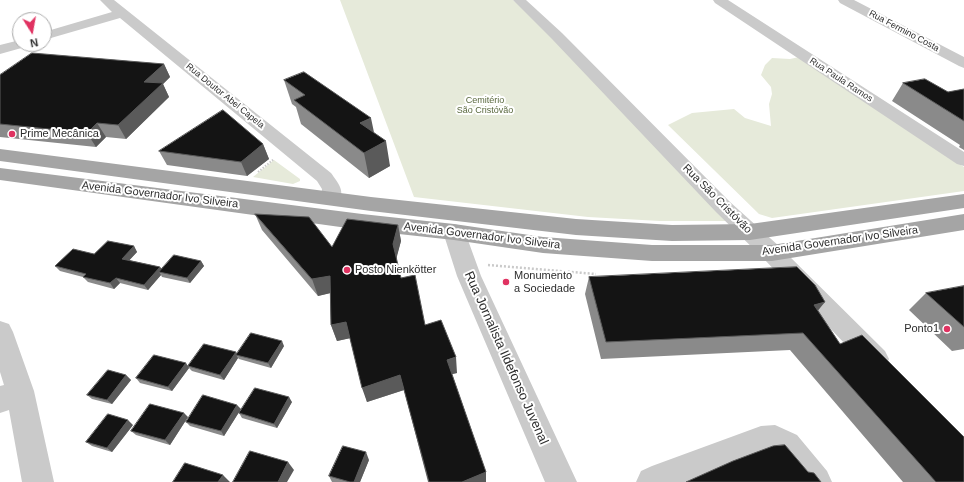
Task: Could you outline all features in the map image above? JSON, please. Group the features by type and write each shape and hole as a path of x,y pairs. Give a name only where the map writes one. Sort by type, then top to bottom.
{"main road":[{"name":"Avenida Governador Ivo Silveira","path":"0,155 326,207 454,232 543,245 629,252 693,254 772,253 964,222"},
{"name":"Avenida Governador Ivo Silveira","path":"0,174 326,207 576,227 672,233 750,232 964,201"},
{"path":"813,224 810,229 813,235 821,241 831,244"}],"street":[{"name":"Rua Doutor Abel Capela","path":"106,0 324,177 332,188 326,207"},
{"name":"Rua São Cristóvão","path":"519,0 547,26 723,207 772,253 892,376"},
{"name":"Rua Paula Ramos","path":"719,0 964,160"},
{"name":"Rua Fermino Costa","path":"844,0 964,63"},
{"path":"52,34 122,12"},
{"path":"0,50 12,46"},
{"name":"Rua Jornalista Ildefonso Juvenal","path":"454,232 469,276 561,482"},
{"path":"0,333 10,396 38,482"},
{"path":"652,482 761,441 774,440 786,445 816,482"}],"path":[{"path":"252,176 279,155"},
{"path":"487,265 596,274"}],"green space":[{"name":"Cemitério São Cristóvão","path":"340,0 513,0 538,20 728,221 660,221 588,217 414,197"},
{"path":"799,57 964,167 964,191 772,218 759,214 668,125 692,113 734,109 745,118 771,126 769,104 772,94 771,87 761,75 765,65 772,58 790,59"},
{"path":"274,160 300,179 300,181 293,184 253,177"}],"building":[{"path":"32,53 164,64 144,82 163,83 118,125 97,123 87,133 0,124 0,75"},
{"path":"304,72 371,118 360,123 386,141 364,153 294,100 305,95 284,80"},
{"path":"925,79 948,92 964,89 964,121 903,83"},
{"path":"223,110 263,144 241,162 159,151"},
{"path":"255,214 309,217 332,247 347,219 398,225 393,244 401,278 415,275 425,325 441,320 456,357 447,360 486,472 462,482 429,482 400,375 362,388 346,322 331,325 330,276 312,279"},
{"path":"108,241 134,246 122,259 160,267 144,285 116,278 110,283 83,277 86,274 55,266 73,249 94,254"},
{"path":"174,255 201,261 187,278 159,272"},
{"path":"797,267 815,285 825,302 814,305 840,344 862,335 964,437 964,482 936,482 803,333 606,342 589,277"},
{"path":"964,286 964,327 926,293"},
{"path":"251,333 282,341 268,363 236,355"},
{"path":"204,344 236,352 220,375 188,366"},
{"path":"154,355 186,363 168,387 136,378"},
{"path":"108,370 126,375 107,400 87,395"},
{"path":"255,388 289,397 274,424 239,413"},
{"path":"203,395 237,405 221,431 186,422"},
{"path":"150,404 184,413 165,440 131,431"},
{"path":"108,414 128,420 107,448 86,442"},
{"path":"785,445 808,472 814,473 821,482 686,482 733,461 773,446"},
{"path":"343,446 366,452 354,482 329,476"},
{"path":"250,451 288,462 278,482 233,482"},
{"path":"185,463 223,475 218,482 173,482"}],"place":[{"name":"Prime Mecânica","path":"12,134"},
{"name":"Posto Nienkötter","path":"347,270"},
{"name":"Monumento a Sociedade","path":"506,282"},
{"name":"Ponto1","path":"947,329"}]}
